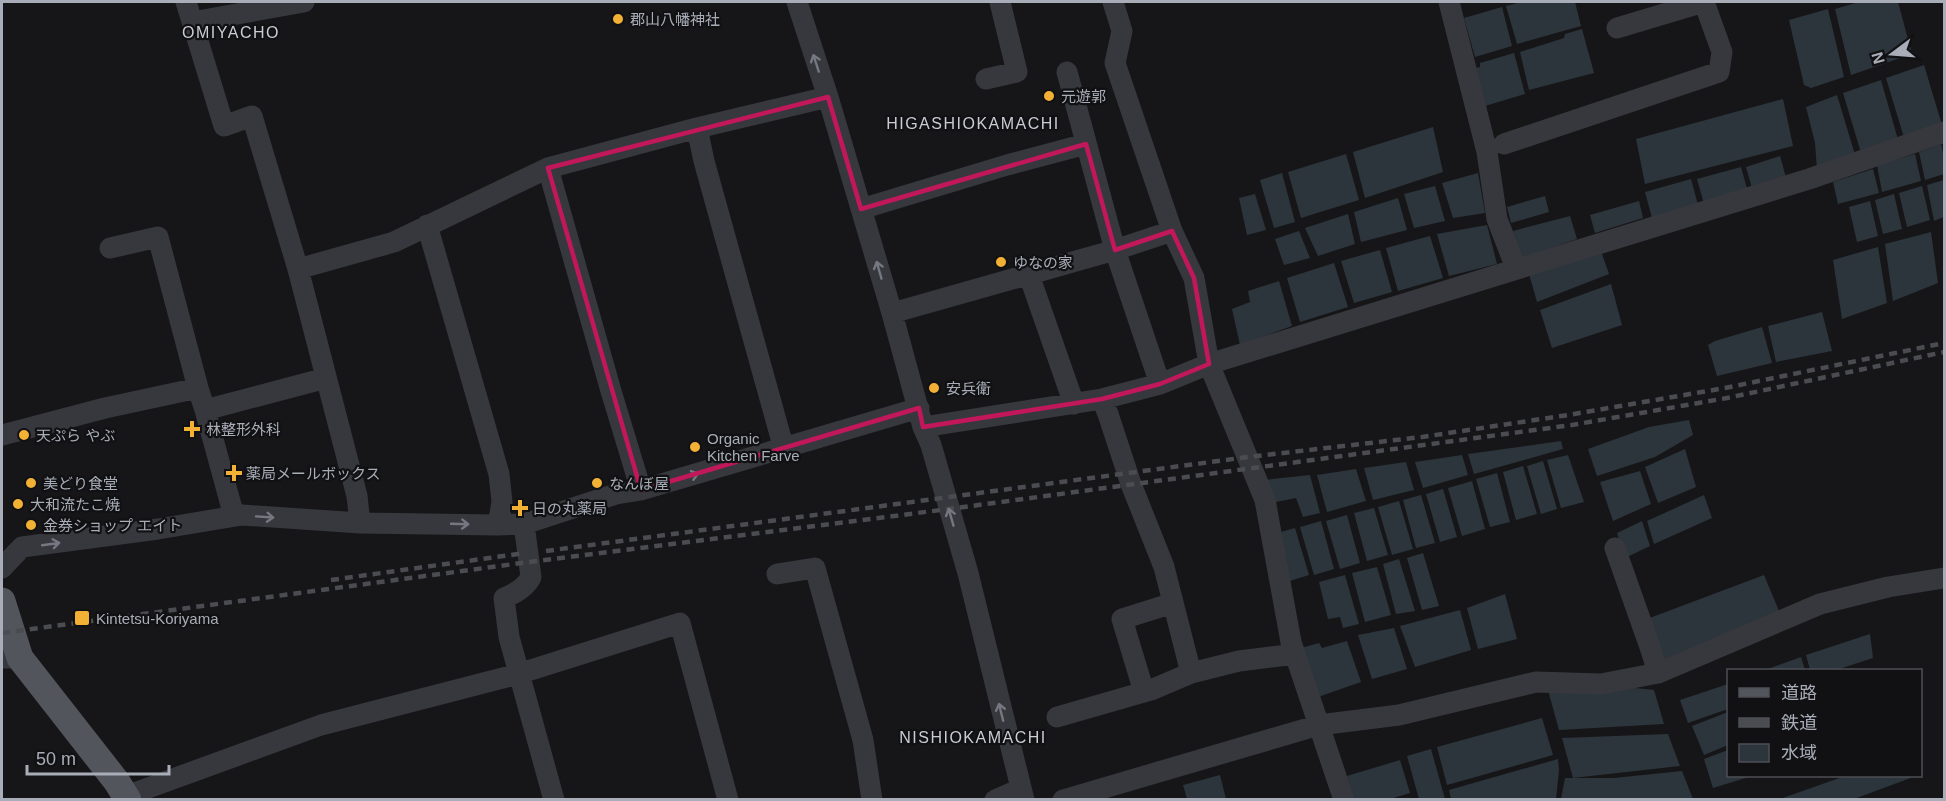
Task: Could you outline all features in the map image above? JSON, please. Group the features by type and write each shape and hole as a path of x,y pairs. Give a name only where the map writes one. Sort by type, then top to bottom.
{"main road":[{"path":"2,601 11,658 127,798"}],"street":[{"path":"186,2 224,126 252,116 298,268 357,496 360,523"},
{"path":"192,22 304,2"},
{"path":"797,2 828,98 968,573 1022,794 995,800"},
{"path":"986,79 1017,72 1000,2"},
{"path":"1113,2 1122,31 1115,63 1172,231 1194,278 1209,364 1265,500 1295,654 1344,800"},
{"path":"1449,2 1486,153 1497,219 1516,268"},
{"path":"1504,144 1719,72 1722,52 1704,2 1617,28"},
{"path":"1067,72 1116,250 1160,384"},
{"path":"298,268 394,242 548,168 698,128 828,98"},
{"path":"698,128 704,161 784,449"},
{"path":"2,568 22,548 242,515 360,523 524,524 616,494 641,490 784,449 921,418 1074,404 1102,399 1160,384 1209,364 1809,178 1944,132"},
{"path":"861,209 1086,144"},
{"path":"548,168 641,490"},
{"path":"427,225 499,474 502,502 498,525"},
{"path":"892,313 1116,250 1172,231"},
{"path":"110,248 158,237 234,516"},
{"path":"1029,275 1074,404"},
{"path":"205,410 326,378"},
{"path":"2,435 105,408 198,388"},
{"path":"1102,399 1131,484 1164,567 1191,673"},
{"path":"524,524 531,577 528,583 504,598 509,636 518,674 554,800"},
{"path":"1615,548 1652,650 1658,673"},
{"path":"777,574 814,568 863,740 872,800"},
{"path":"1063,800 1319,725 1399,715 1536,682 1601,684 1658,673 1820,604 1888,587 1944,578"},
{"path":"1144,692 1122,619 1173,603"},
{"path":"127,798 321,725 518,674 680,623 728,800"},
{"path":"1057,717 1144,692 1191,673 1239,661 1295,654"}],"highlighted area":[{"path":"828,97 861,209 1086,144 1115,250 1172,231 1194,278 1209,364 1160,384 1102,399 923,427 919,408 641,490 548,168"}],"water":[{"path":"1521,2 1575,2 1581,26 1517,44 1506,6"},
{"path":"1859,2 1898,2 1912,54 1851,75 1835,9"},
{"path":"1502,7 1512,46 1475,57 1464,18"},
{"path":"1828,9 1844,77 1811,88 1804,85 1789,20"},
{"path":"1582,29 1594,73 1529,90 1520,52 1564,38 1565,34"},
{"path":"1514,53 1525,94 1485,106 1476,68 1480,67 1480,63"},
{"path":"1924,65 1942,125 1905,141 1886,78"},
{"path":"1881,80 1899,143 1862,156 1843,93"},
{"path":"1837,95 1856,158 1817,170 1815,143 1806,107"},
{"path":"1783,99 1793,146 1645,184 1636,139"},
{"path":"1433,127 1443,172 1365,198 1353,152"},
{"path":"1941,144 1944,174 1925,180 1919,152"},
{"path":"1346,154 1359,200 1301,218 1288,172"},
{"path":"1915,154 1921,181 1882,192 1877,165"},
{"path":"1780,156 1787,181 1753,192 1746,167"},
{"path":"1741,167 1748,192 1704,204 1697,179"},
{"path":"1873,169 1879,193 1838,204 1833,182"},
{"path":"1282,173 1295,222 1274,228 1260,180"},
{"path":"1478,173 1485,213 1453,218 1442,183"},
{"path":"1691,179 1698,205 1652,218 1645,192"},
{"path":"1944,180 1944,217 1934,221 1927,185"},
{"path":"1435,186 1445,221 1414,228 1404,194"},
{"path":"1922,186 1930,220 1907,227 1899,193"},
{"path":"1255,194 1266,230 1247,235 1239,198"},
{"path":"1894,194 1902,229 1883,234 1875,200"},
{"path":"1545,196 1549,212 1511,223 1507,207"},
{"path":"1398,198 1407,230 1361,242 1354,212"},
{"path":"1639,201 1643,218 1595,233 1590,215"},
{"path":"1870,201 1878,236 1857,242 1849,207"},
{"path":"1348,214 1355,244 1318,256 1305,228"},
{"path":"1570,216 1577,239 1522,258 1513,231"},
{"path":"1487,225 1497,264 1449,276 1437,234"},
{"path":"1299,231 1310,258 1284,265 1275,239"},
{"path":"1931,232 1938,283 1893,301 1885,244"},
{"path":"1430,236 1443,278 1398,291 1386,248"},
{"path":"1878,247 1887,303 1842,319 1833,260"},
{"path":"1600,248 1609,274 1537,302 1529,274"},
{"path":"1380,250 1392,292 1354,303 1341,261"},
{"path":"1334,263 1348,307 1300,322 1287,278"},
{"path":"1279,281 1292,326 1240,345 1232,309 1250,302 1248,291"},
{"path":"1611,284 1622,325 1552,348 1540,310"},
{"path":"1822,312 1832,351 1776,362 1768,326"},
{"path":"1762,327 1772,363 1717,376 1708,345"},
{"path":"1689,420 1693,435 1655,457 1597,476 1588,449 1649,427"},
{"path":"1561,441 1563,449 1474,474 1468,454"},
{"path":"1685,449 1696,487 1658,503 1645,467"},
{"path":"1462,455 1468,475 1423,488 1415,462"},
{"path":"1568,455 1584,502 1561,508 1547,460"},
{"path":"1543,461 1557,509 1541,514 1527,466"},
{"path":"1406,462 1414,490 1373,500 1364,468"},
{"path":"1523,466 1537,514 1516,520 1503,472"},
{"path":"1356,469 1366,501 1327,512 1317,475"},
{"path":"1640,471 1651,504 1613,521 1600,482"},
{"path":"1497,473 1510,522 1490,527 1476,479"},
{"path":"1310,475 1320,513 1303,517 1296,498 1271,503 1264,480"},
{"path":"1472,481 1485,529 1462,536 1448,488"},
{"path":"1443,489 1457,537 1440,542 1426,494"},
{"path":"1421,495 1435,543 1416,548 1403,500"},
{"path":"1704,495 1712,518 1654,544 1647,521"},
{"path":"1399,501 1413,549 1392,555 1378,507"},
{"path":"1374,508 1388,555 1367,561 1354,513"},
{"path":"1347,515 1360,563 1340,569 1326,521"},
{"path":"1321,521 1334,569 1314,575 1300,527"},
{"path":"1642,521 1650,546 1625,558 1617,533"},
{"path":"1295,528 1309,575 1290,581 1277,533"},
{"path":"1423,553 1439,606 1422,610 1407,558"},
{"path":"1399,559 1415,611 1396,614 1383,564"},
{"path":"1377,567 1391,615 1365,622 1352,573"},
{"path":"1345,575 1359,624 1343,628 1340,617 1328,619 1319,582"},
{"path":"1764,575 1779,611 1662,660 1647,619"},
{"path":"1505,594 1517,639 1478,649 1467,608"},
{"path":"1460,610 1471,650 1415,667 1400,626"},
{"path":"1394,628 1407,669 1372,679 1358,635"},
{"path":"1870,634 1873,658 1839,669 1810,669 1806,655"},
{"path":"1347,641 1361,682 1318,697 1301,648 1319,643 1322,648"},
{"path":"1801,657 1805,669 1768,669"},
{"path":"1727,684 1727,709 1688,723 1680,700"},
{"path":"1635,688 1654,690 1664,724 1559,730 1548,690"},
{"path":"1727,712 1727,745 1704,755 1692,726"},
{"path":"1542,718 1553,755 1447,785 1437,747"},
{"path":"1668,734 1680,766 1573,778 1562,738"},
{"path":"1431,749 1445,799 1419,799 1407,756"},
{"path":"1727,750 1727,777 1749,777 1713,788 1704,759"},
{"path":"1558,759 1556,799 1451,799 1449,790"},
{"path":"1400,760 1410,793 1390,799 1354,799 1347,776"},
{"path":"1682,771 1693,799 1561,799 1565,778 1614,778"},
{"path":"1220,775 1226,799 1187,799 1183,785"},
{"path":"1842,777 1913,777 1854,799 1780,799"}],"railway":[{"path":"546,551 1248,457 1422,437 1725,388 1944,343"},
{"path":"2,633 1572,425 1727,398 1944,352"},
{"path":"331,580 525,553"}],"place":[{"name":"郡山八幡神社","path":"618,19"},
{"name":"元遊郭","path":"1049,96"},
{"name":"ゆなの家","path":"1001,262"},
{"name":"安兵衛","path":"934,388"},
{"name":"林整形外科","path":"192,429"},
{"name":"天ぷら やぶ","path":"24,435"},
{"name":"Organic Kitchen Farve","path":"695,447"},
{"name":"薬局メールボックス","path":"234,473"},
{"name":"美どり食堂","path":"31,483"},
{"name":"なんぼ屋","path":"597,483"},
{"name":"大和流たこ焼","path":"18,504"},
{"name":"日の丸薬局","path":"520,508"},
{"name":"金券ショップ エイト","path":"31,525"},
{"name":"Kintetsu-Koriyama","path":"82,618"}],"district":[{"name":"OMIYACHO","path":"231,32"},
{"name":"HIGASHIOKAMACHI","path":"973,123"},
{"name":"NISHIOKAMACHI","path":"973,737"}]}
